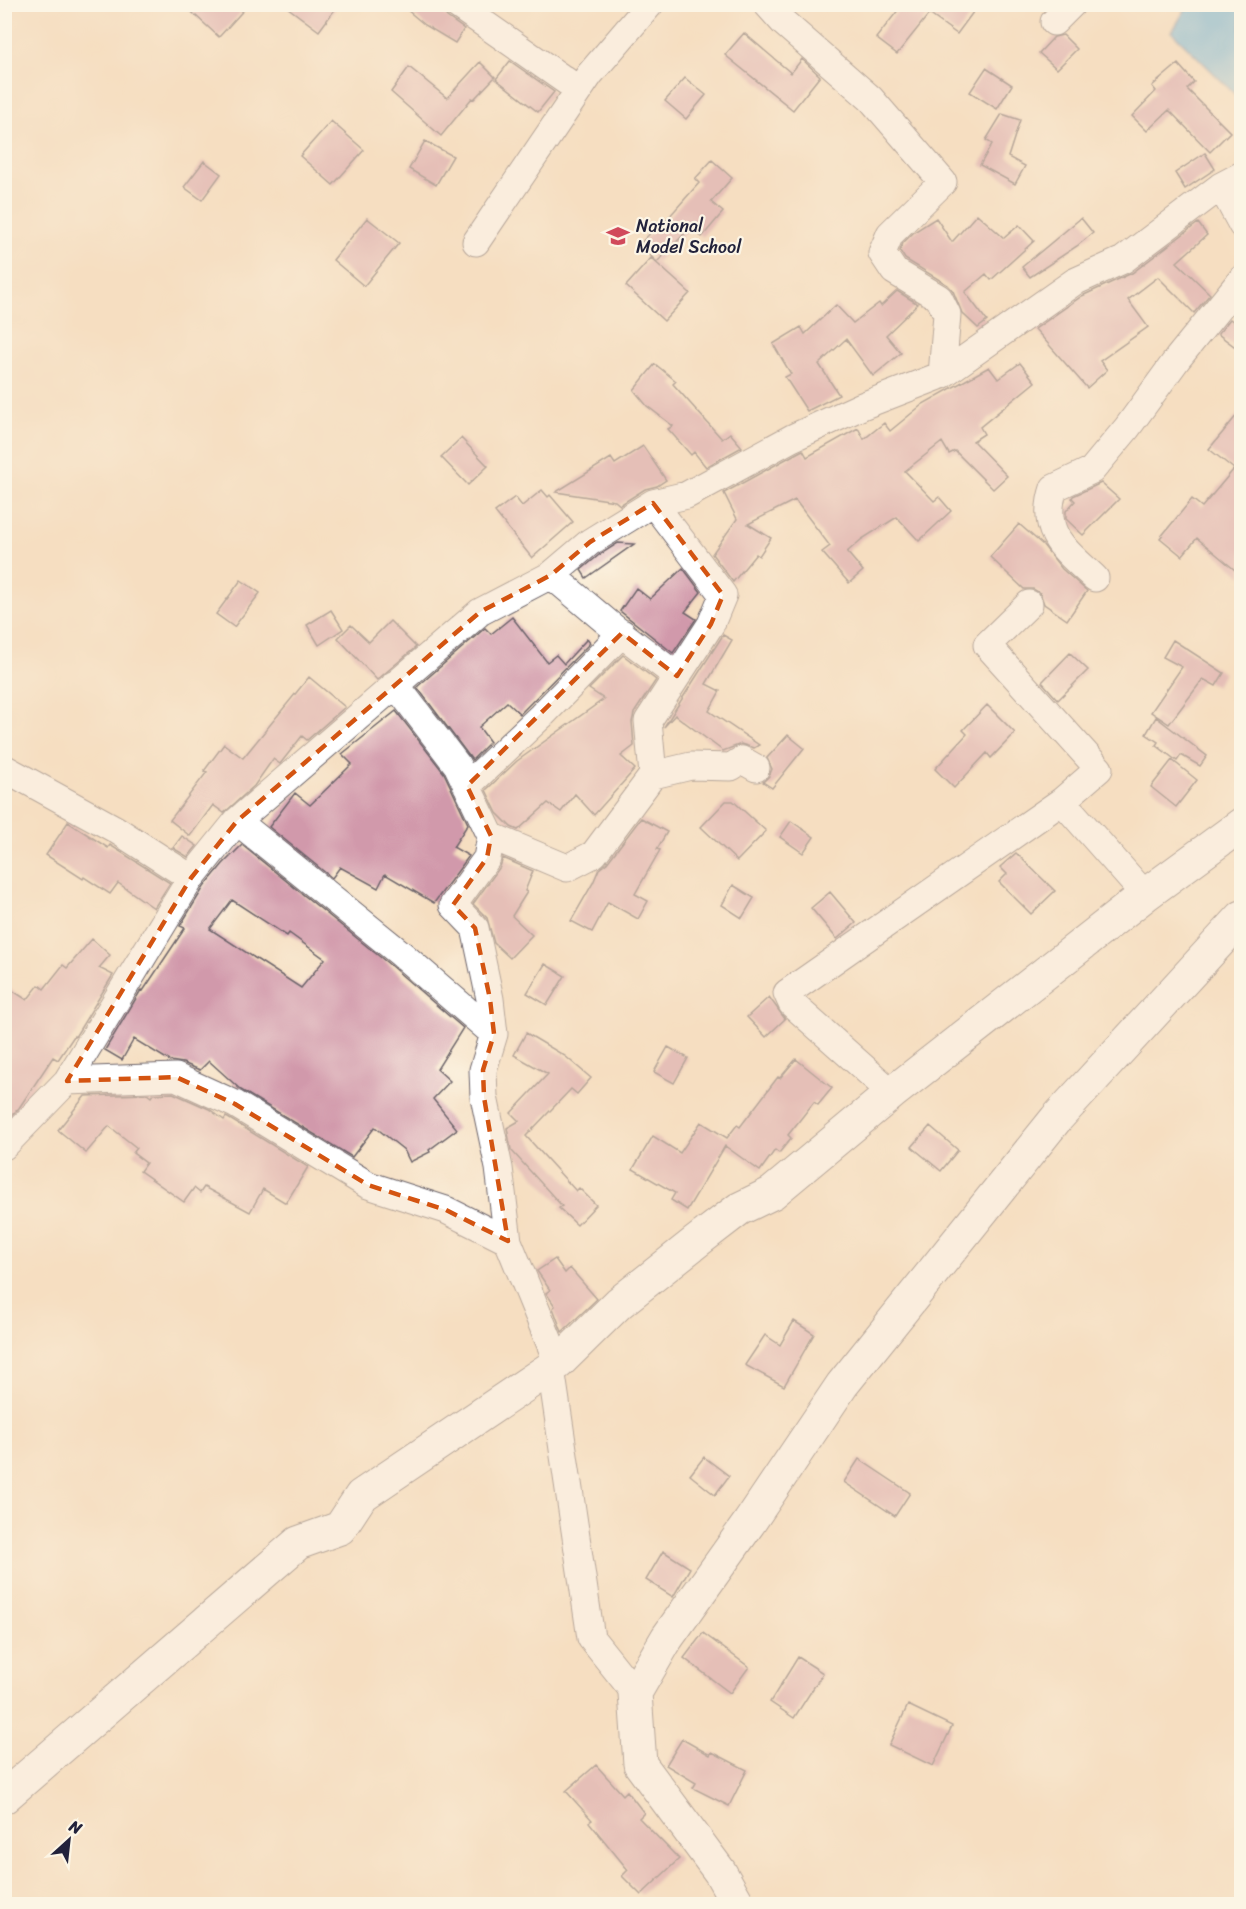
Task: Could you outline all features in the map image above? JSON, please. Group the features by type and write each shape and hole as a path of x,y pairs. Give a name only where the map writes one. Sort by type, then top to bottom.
{"street":[{"path":"456,4 579,90"},
{"path":"476,242 590,74 650,4"},
{"path":"767,4 784,22 871,99 944,182 890,234 882,253 894,271 939,298 947,314 942,375"},
{"path":"4,1146 67,1081 191,878 237,821 480,612 551,575 590,542 653,503 687,495 792,438 862,406 942,375 1074,282 1123,260 1231,181 1242,225"},
{"path":"1095,578 1063,547 1050,524 1048,505 1054,488 1092,470 1238,288"},
{"path":"653,503 723,595 711,624 648,721 653,775"},
{"path":"551,575 677,676"},
{"path":"892,1093 792,1004 787,993 1062,801 1099,769 987,645 1029,604"},
{"path":"467,786 541,716 621,633"},
{"path":"395,684 457,765 491,836 487,858 453,905 475,928 490,999 494,1034 483,1070 484,1097 499,1168 507,1241 558,1363 552,1375 591,1638 635,1694"},
{"path":"491,836 567,868 594,854 653,775 691,766 731,767 742,760 756,768"},
{"path":"4,768 115,829 191,878"},
{"path":"1062,801 1145,895"},
{"path":"237,821 400,953 494,1034"},
{"path":"4,1797 298,1544 340,1528 361,1496 558,1363 619,1303 739,1209 772,1192 892,1093 1145,895 1242,824"},
{"path":"738,1905 720,1872 640,1764 635,1694 666,1638 749,1523 842,1384 1056,1119 1242,917"},
{"path":"67,1081 176,1077 236,1104 368,1185 446,1210 507,1241"}],"highlighted area":[{"path":"653,503 723,595 711,624 677,676 622,633 467,786 491,836 487,858 453,905 475,928 490,999 494,1034 483,1070 484,1097 508,1241 446,1210 368,1185 235,1104 176,1077 67,1081 191,878 237,821 480,612 551,575 590,542"}],"water":[{"path":"1188,5 1241,5 1241,100 1172,32"}],"building":[{"path":"183,4 249,4 219,37"},
{"path":"283,4 339,4 319,31"},
{"path":"400,4 441,4 442,11 447,17 464,29 455,43 425,25"},
{"path":"903,4 979,4 957,34 929,14 897,54 876,38"},
{"path":"744,33 791,73 802,59 820,76 793,110 725,55"},
{"path":"1063,35 1077,49 1057,69 1039,53 1054,37"},
{"path":"510,61 554,92 538,112 496,79"},
{"path":"480,62 495,77 474,99 472,98 441,136 391,92 409,67 447,98"},
{"path":"1178,64 1194,82 1187,89 1230,132 1210,152 1169,110 1147,131 1132,116 1156,91 1152,86"},
{"path":"986,68 1012,85 997,109 970,92"},
{"path":"685,78 706,95 686,119 665,101"},
{"path":"1002,114 1020,120 1008,157 1025,166 1015,184 980,165 992,144 986,140"},
{"path":"331,121 364,150 333,185 300,156"},
{"path":"425,141 453,156 436,185 409,169"},
{"path":"1205,153 1215,169 1185,189 1175,173"},
{"path":"712,160 732,178 711,202 723,212 702,237 691,227 657,262 639,245 659,224 661,226 699,183 695,179"},
{"path":"204,161 221,174 202,200 184,187"},
{"path":"977,214 1004,238 1019,225 1034,241 991,280 986,274 965,292 987,321 978,328 962,313 948,285 905,259 900,251 903,243 914,232 936,218 952,242"},
{"path":"367,218 399,243 364,286 333,260"},
{"path":"1081,218 1093,233 1030,277 1022,267"},
{"path":"1198,223 1207,235 1177,262 1210,294 1194,313 1158,277 1128,300 1148,327 1100,361 1107,370 1087,388 1035,329 1082,296 1132,273"},
{"path":"651,258 690,293 664,321 626,286"},
{"path":"897,291 918,304 886,335 901,353 873,376 846,339 819,364 839,395 807,411 785,377 791,374 773,344 801,327 805,334 836,305 853,323 879,303 881,306"},
{"path":"1230,319 1242,328 1242,352 1218,334"},
{"path":"1020,363 1035,382 980,427 984,434 973,441 1007,476 993,489 955,451 949,454 942,442 905,471 934,501 939,497 951,511 919,541 897,517 862,539 847,552 863,571 849,583 822,552 830,546 795,500 748,524 771,538 759,556 756,554 733,582 712,554 737,519 724,493 803,450 807,457 858,428 864,439 884,423 890,431 923,404 989,367 998,379"},
{"path":"655,364 676,381 673,384 722,439 730,433 742,447 706,467 694,452 691,455 668,429 673,426 647,406 634,390"},
{"path":"1242,409 1242,576 1197,538 1182,556 1160,538 1192,499 1202,507 1234,469 1209,449"},
{"path":"461,438 488,466 468,485 441,457"},
{"path":"643,446 666,480 657,486 645,489 620,505 615,501 556,492 611,458 615,464"},
{"path":"1101,483 1119,499 1083,535 1066,519 1066,511 1075,501 1073,496"},
{"path":"542,490 548,497 550,495 573,522 532,558 495,512 515,497 522,506"},
{"path":"1019,524 1043,545 1062,569 1087,591 1067,620 1044,604 1040,593 1033,589 1024,589 990,557"},
{"path":"618,543 634,544 586,578 581,570"},
{"path":"683,568 701,592 685,612 696,619 673,653 620,611 636,588 650,599"},
{"path":"241,580 260,593 234,627 216,614"},
{"path":"331,610 343,629 319,645 307,625"},
{"path":"512,617 547,662 556,655 564,664 587,639 590,643 520,714 507,702 479,727 490,742 472,760 417,687 485,628 491,634"},
{"path":"390,621 416,647 377,680 338,638 351,625 369,642"},
{"path":"723,635 732,640 706,684 720,691 709,711 759,745 754,748 741,744 723,751 675,715 664,727"},
{"path":"1173,640 1224,673 1216,686 1203,679 1169,724 1151,712 1182,667 1163,657"},
{"path":"1070,653 1088,670 1058,700 1042,682"},
{"path":"623,655 656,680 634,713 632,722 634,746 621,756 635,769 594,815 575,794 561,812 548,803 518,830 511,827 497,813 486,790 517,761 604,699 589,689"},
{"path":"309,677 345,707 307,740 302,736 280,764 273,759 254,786 224,813 213,805 190,836 170,820 207,772 204,771 224,744 243,758"},
{"path":"987,705 1015,733 991,758 987,753 954,788 935,769 967,734 963,730"},
{"path":"396,711 444,773 468,824 453,847 469,856 434,903 385,874 378,888 340,867 332,878 269,827 295,793 310,805 352,764 342,754"},
{"path":"1156,717 1207,756 1200,766 1181,755 1177,761 1156,745 1158,742 1146,734"},
{"path":"788,735 804,748 772,788 763,782 772,769 767,758"},
{"path":"1172,760 1197,780 1176,807 1151,787"},
{"path":"726,801 733,801 766,831 737,861 701,827"},
{"path":"641,818 667,832 657,849 660,850 635,894 648,901 638,919 608,902 592,932 571,921 599,869 607,863"},
{"path":"791,821 814,837 803,853 780,837"},
{"path":"68,822 108,848 110,845 170,883 154,908 118,883 110,894 46,855"},
{"path":"182,836 197,846 188,857 173,848"},
{"path":"242,845 390,965 463,1028 437,1069 450,1081 433,1099 457,1129 429,1150 430,1152 410,1162 404,1150 375,1127 352,1157 241,1090 209,1061 200,1070 183,1063 170,1061 134,1039 122,1060 105,1050 141,990 143,991 185,928 180,926 204,887","holes":["232,900 287,936 289,933 325,959 301,988 210,929"]},
{"path":"1016,853 1055,891 1031,914 999,882 1007,874 1000,867"},
{"path":"503,858 533,871 525,891 527,892 512,916 532,935 510,958 494,943 487,918 473,904 500,867"},
{"path":"733,885 754,898 742,918 722,905"},
{"path":"830,892 856,923 837,939 811,908"},
{"path":"92,939 110,955 99,968 113,975 75,1037 58,1060 53,1057 19,1108 4,1123 4,985 27,1000 39,985 44,989 63,965 67,968"},
{"path":"545,964 565,976 547,1005 527,993"},
{"path":"769,997 785,1019 766,1037 747,1017"},
{"path":"526,1033 565,1056 591,1078 577,1094 571,1089 526,1136 576,1191 579,1188 596,1205 577,1225 559,1208 562,1206 511,1150 507,1128 519,1121 511,1113 548,1074 514,1055"},
{"path":"668,1047 688,1058 674,1083 654,1072"},
{"path":"796,1059 832,1088 818,1105 814,1102 788,1135 791,1138 779,1153 775,1150 760,1171 725,1146 687,1210 671,1200 675,1193 633,1169 653,1136 680,1153 701,1122 727,1138 737,1125 740,1127 778,1077 780,1078"},
{"path":"173,1093 209,1109 224,1120 228,1118 308,1167 286,1203 263,1189 250,1212 204,1187 200,1193 194,1188 184,1202 140,1171 146,1163 133,1153 137,1148 109,1126 86,1153 58,1130 85,1096 147,1094 151,1097 153,1094"},
{"path":"930,1126 958,1150 941,1171 912,1147"},
{"path":"555,1259 565,1273 570,1268 597,1299 562,1332 553,1308 555,1306 546,1293 550,1290 537,1271"},
{"path":"794,1321 814,1334 784,1386 745,1365 765,1335 780,1345"},
{"path":"704,1457 729,1476 715,1495 690,1475"},
{"path":"859,1459 910,1493 895,1516 844,1482"},
{"path":"663,1551 690,1568 673,1597 646,1580"},
{"path":"703,1633 749,1667 730,1693 684,1658"},
{"path":"798,1657 823,1673 794,1718 770,1702"},
{"path":"908,1705 952,1726 933,1766 889,1745"},
{"path":"682,1739 710,1755 712,1752 747,1770 729,1806 693,1788 696,1783 666,1765"},
{"path":"596,1765 623,1795 627,1791 644,1813 639,1818 679,1859 641,1895 622,1876 628,1870 589,1822 592,1820 566,1791"}],"place":[{"name":"National Model School","path":"618,236"}]}
